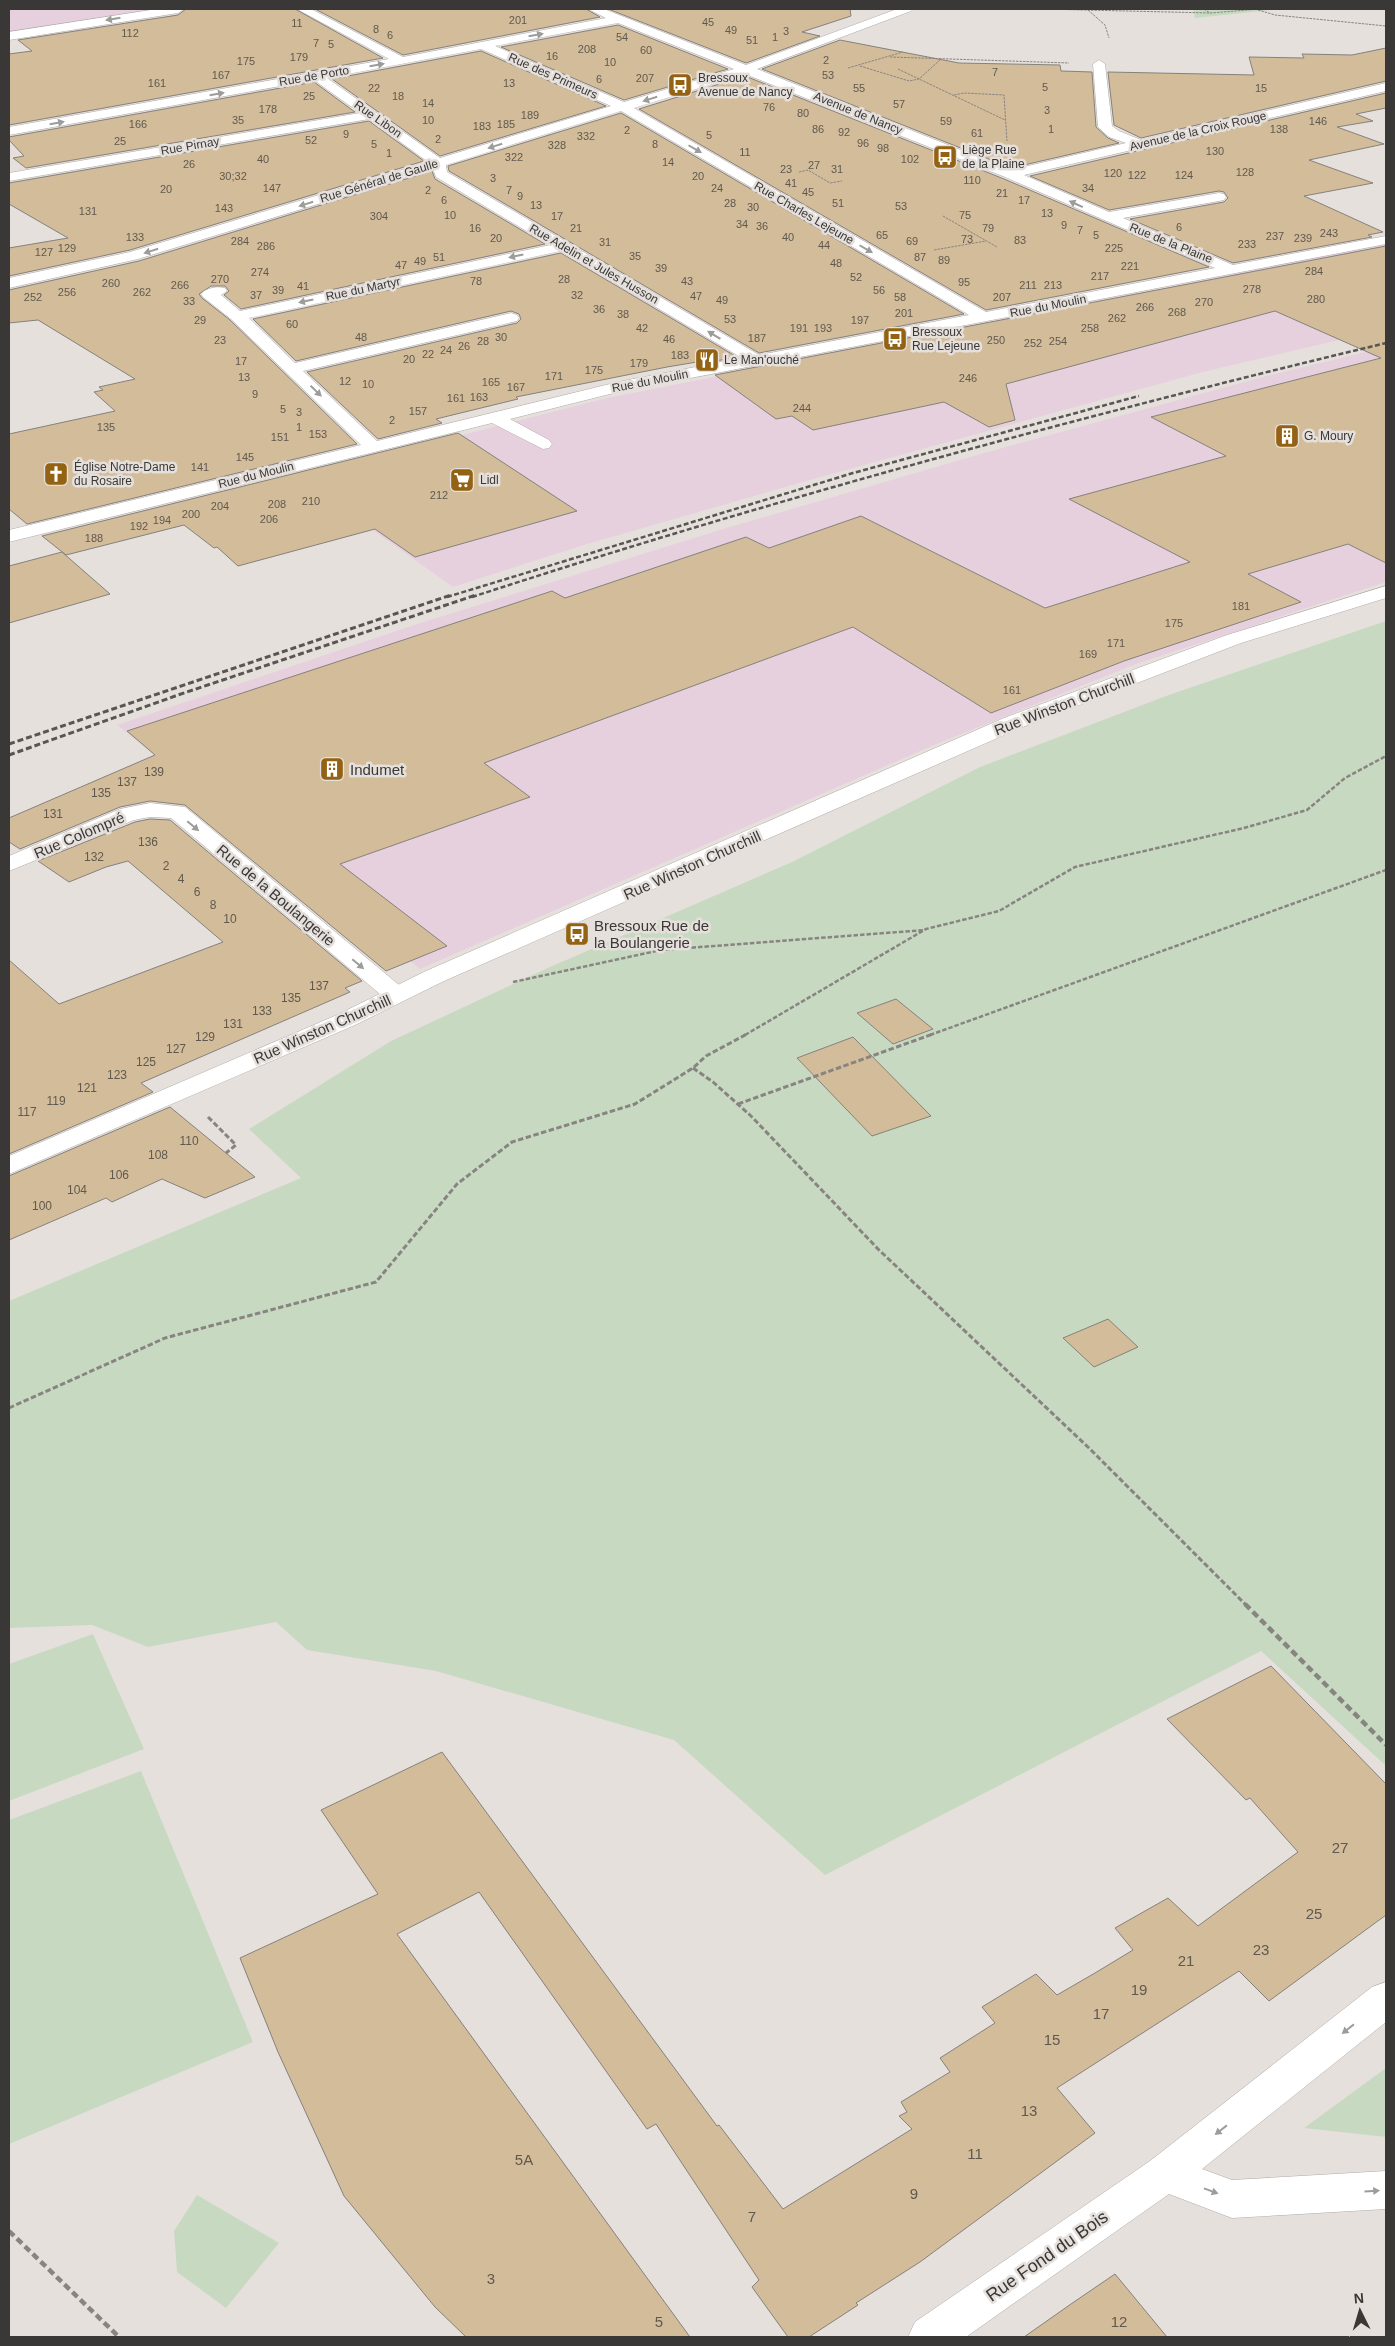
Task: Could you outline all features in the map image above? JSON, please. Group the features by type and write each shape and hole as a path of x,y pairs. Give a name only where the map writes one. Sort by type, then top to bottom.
{"street":[{"path":"9,36 178,9"},
{"path":"303,9 400,60"},
{"name":"Avenue de Nancy","path":"594,9 1010,174"},
{"name":"Rue Général de Gaulle","path":"9,283 133,256 623,107 747,69 907,9"},
{"name":"Rue de Porto","path":"9,131 619,19"},
{"name":"Rue des Primeurs","path":"482,45 623,107"},
{"path":"1099,64 1105,127 1114,134 1140,144"},
{"name":"Rue Libon","path":"316,76 438,163"},
{"name":"Avenue de la Croix Rouge","path":"1010,174 1386,87"},
{"name":"Rue Charles Lejeune","path":"623,107 985,318"},
{"name":"Rue Pirnay","path":"9,177 371,115"},
{"name":"Rue Adelin et Jules Husson","path":"438,163 441,174 756,360"},
{"name":"Rue de la Plaine","path":"1010,174 1107,218 1234,270"},
{"name":"Rue de la Plaine","path":"1107,218 1219,197"},
{"name":"Rue du Moulin","path":"9,536 618,387 1386,240"},
{"name":"Rue du Martyr","path":"237,316 564,246"},
{"path":"218,291 209,294 237,316 293,368 372,446"},
{"path":"293,368 394,347 511,318"},
{"path":"494,417 543,444"},
{"name":"Rue Winston Churchill","path":"9,1166 346,1020 435,976 1012,723 1234,639 1386,592"},
{"name":"Rue de la Boulangerie","path":"150,810 177,812 396,996"},
{"name":"Rue Colompré","path":"9,864 128,814 150,810"},
{"name":"Rue Fond du Bois","path":"930,2337 1165,2174 1386,1999"},
{"path":"1165,2174 1232,2199 1386,2190"}],"path":[{"path":"1042,9 1211,13 1259,9"},
{"path":"1204,9 1211,13"},
{"path":"1255,9 1275,14 1386,26"},
{"path":"890,56 1099,64 1113,46 1105,25 1088,10"},
{"path":"848,68 903,52"},
{"path":"860,66 909,81 920,79 941,58"},
{"path":"898,69 1005,120"},
{"path":"954,95 964,93 1004,95 1010,174"},
{"path":"791,173 808,170 830,183 842,181"},
{"path":"943,216 997,247"},
{"path":"934,250 986,241"},
{"path":"512,982 661,950 926,930 999,911 1075,867 1244,828 1307,810 1345,778 1386,756"},
{"path":"738,1104 1386,870"},
{"path":"9,1408 164,1338 376,1282 457,1184 512,1142 635,1104 693,1068 706,1056 792,1009 926,930"},
{"path":"693,1068 738,1104 879,1250 1089,1448 1386,1745"},
{"path":"203,1113 236,1146 226,1153"},
{"path":"9,2231 119,2337"}],"shaded area":[{"path":"9,9 163,9 9,32"},
{"path":"1386,243 1386,329 1203,372 824,476 584,545 453,587 298,477 607,398 749,370 756,360 788,361 989,324"},
{"path":"1386,347 1386,582 1136,664 934,745 420,969 307,876 117,725 417,624 723,529 984,453 1259,378"}],"green space":[{"path":"1193,9 1281,9 1195,18"},
{"path":"1386,621 1386,1766 1261,1651 825,1875 674,1740 436,1671 307,1650 276,1622 148,1647 92,1625 9,1628 9,1301 301,1178 249,1129 391,1041 550,967 792,862 980,767 1166,696"},
{"path":"93,1634 144,1749 9,1801 9,1664"},
{"path":"141,1771 253,2042 9,2144 9,1820"},
{"path":"1386,2068 1386,2137 1304,2128"},
{"path":"197,2195 279,2243 226,2308 177,2272 174,2231"}],"building":[{"path":"186,9 295,9 383,58 9,125 9,54 32,51 18,40 178,15"},
{"path":"315,9 586,9 600,17 403,55"},
{"path":"608,9 850,9 851,16 802,32 820,36 746,63"},
{"path":"618,25 728,69 624,100 501,47"},
{"path":"840,40 959,63 1060,65 1061,71 1092,72 1096,127 1108,138 1119,143 1011,168 762,69"},
{"path":"1386,48 1386,81 1141,138 1114,125 1108,72 1254,75 1249,57 1304,58 1302,54 1352,55"},
{"path":"481,51 606,106 440,156 332,79"},
{"path":"745,76 1004,179 1209,267 986,310 639,109"},
{"path":"314,82 355,112 26,168 13,158 24,156 9,140 9,137"},
{"path":"1386,93 1386,108 1356,114 1373,121 1337,127 1384,144 1309,160 1373,183 1304,196 1383,232 1368,235 1372,237 1233,263 1130,219 1224,202 1228,198 1224,192 1219,191 1109,210 1030,176"},
{"path":"621,113 964,314 759,353 449,171 448,166"},
{"path":"369,121 424,161 130,250 9,276 9,248 68,238 9,204 9,183"},
{"path":"432,171 435,179 545,244 241,309 224,295 229,291 225,286 211,286 199,294 230,320 357,444 27,524 9,509 9,434 115,411 94,392 103,390 99,387 135,379 38,320 9,323 9,290 139,261"},
{"path":"1386,246 1386,563 1348,544 1248,574 1301,602 1124,661 991,713 853,627 484,763 530,797 340,864 447,946 386,971 185,805 150,801 120,807 20,849 9,842 9,818 155,755 127,731 552,591 565,598 746,537 769,548 861,516 1045,608 1190,562 1069,499 1226,456 1151,417 1381,358 1275,311 1006,384 1015,420 989,427 944,402 813,430 792,416 776,419 715,375"},
{"path":"561,253 737,357 700,364 697,362 667,367 516,397 518,399 436,419 442,423 378,439 307,372 517,323 521,319 519,314 511,311 296,361 253,319"},
{"path":"458,433 577,511 415,557 375,529 238,566 217,547 214,548 184,525 66,555 42,536"},
{"path":"62,552 110,594 9,623 9,566"},
{"path":"150,819 170,820 362,981 345,988 350,992 141,1083 153,1092 9,1154 9,960 59,1004 223,942 128,861 106,867 69,882 38,861 135,822"},
{"path":"896,999 933,1029 893,1044 857,1013"},
{"path":"853,1037 931,1116 872,1136 797,1058"},
{"path":"170,1107 255,1177 205,1198 162,1179 112,1202 106,1198 9,1240 9,1176"},
{"path":"1108,1319 1138,1347 1094,1367 1063,1338"},
{"path":"1271,1666 1386,1784 1386,1915 1269,2001 1239,1971 1057,2088 1095,2133 920,2262 856,2303 858,2305 809,2337 788,2337 752,2287 759,2280 656,2124 647,2129 479,1892 397,1934 690,2337 466,2337 435,2307 344,2196 278,2052 240,1958 378,1894 321,1810 442,1752 717,2126 719,2125 783,2209 912,2129 899,2116 907,2112 901,2102 950,2072 940,2058 995,2023 982,2007 1036,1974 1057,1995 1095,1973 1133,1950 1115,1928 1168,1898 1198,1926 1298,1852 1250,1798 1246,1800 1167,1719"},
{"path":"1115,2274 1167,2337 1024,2337 1071,2304"}],"railway":[{"path":"472,597 698,526 926,461 1156,400 1386,343"},
{"path":"447,597 853,473 1139,396"},
{"path":"9,744 451,595"},
{"path":"9,755 178,695 476,595"}],"place":[{"name":"Bressoux Avenue de Nancy","path":"680,85"},
{"name":"Liège Rue de la Plaine","path":"945,157"},
{"name":"Bressoux Rue Lejeune","path":"895,339"},
{"name":"Le Man'ouché","path":"707,360"},
{"name":"G. Moury","path":"1287,436"},
{"name":"Église Notre-Dame du Rosaire","path":"56,474"},
{"name":"Lidl","path":"462,480"},
{"name":"Indumet","path":"332,769"},
{"name":"Bressoux Rue de la Boulangerie","path":"577,934"}]}
